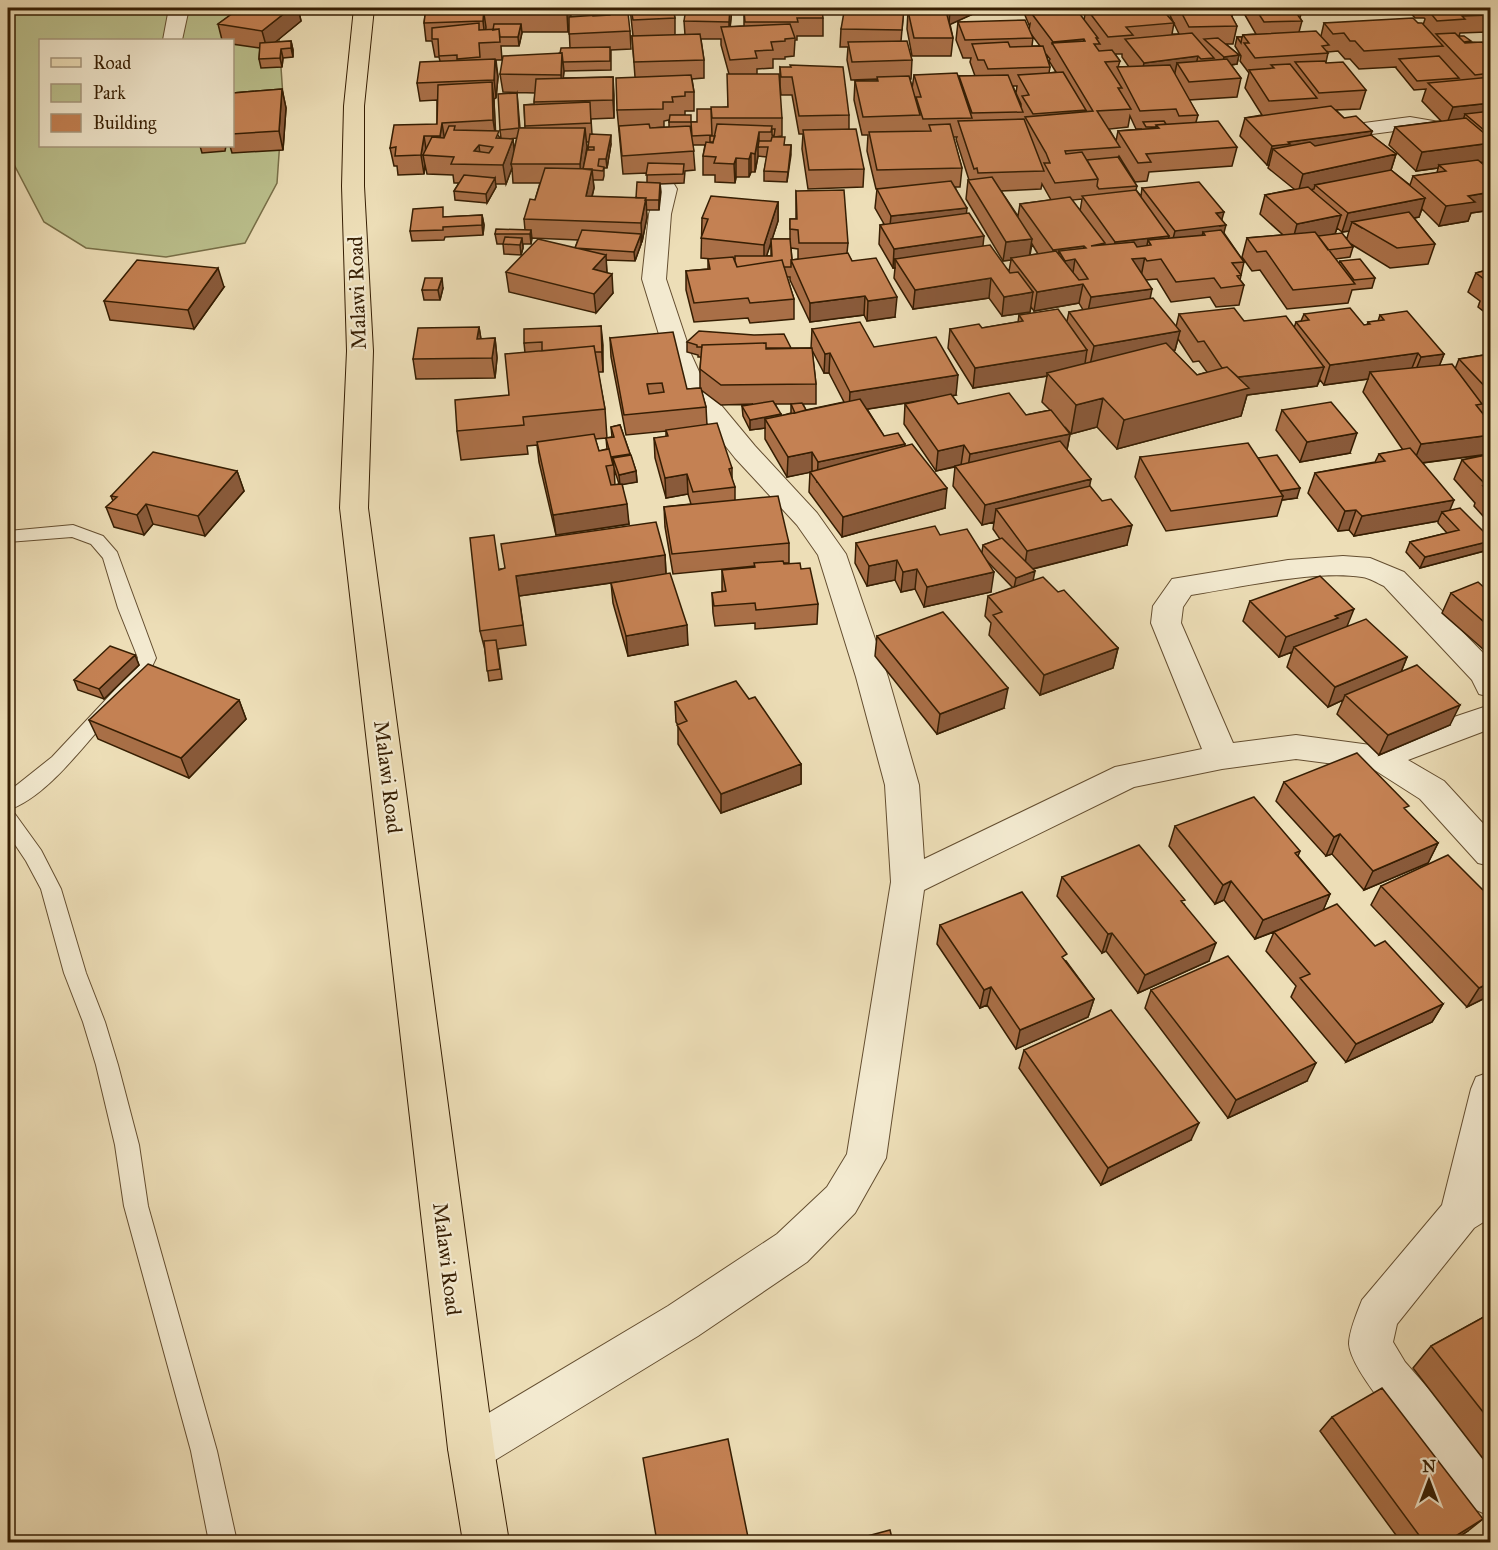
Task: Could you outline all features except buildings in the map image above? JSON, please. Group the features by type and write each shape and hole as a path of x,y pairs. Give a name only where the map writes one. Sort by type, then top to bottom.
{"main road":[{"name":"Malawi Road","path":"364,8 354,106 353,186 360,351 354,508 471,1449 486,1542"}],"street":[{"path":"173,39 179,8"},
{"path":"1372,128 1410,123 1457,131 1491,124"},
{"path":"471,1449 693,1315 792,1248 841,1200 866,1158 908,882 902,785 872,677 832,554 807,519 765,475 694,389 678,354 654,279 660,214 666,189"},
{"path":"1222,757 1166,623 1168,606 1182,586 1288,570 1342,566 1370,568 1394,579 1486,675 1491,686"},
{"path":"1380,758 1438,734 1491,717"},
{"path":"908,882 1127,776 1222,757 1296,747 1380,758 1432,790 1491,852"},
{"path":"1491,1089 1475,1205 1377,1315 1371,1345 1389,1378 1491,1493"}],"lane":[{"path":"8,537 73,531 97,540 111,556 127,609 147,658 143,669 129,689 101,715 57,764 8,802"},
{"path":"8,819 34,855 51,889 75,973 94,1022 107,1065 127,1145 136,1206 204,1451 223,1542"}],"green space":[{"path":"8,8 277,8 283,97 277,183 245,243 166,257 86,248 44,222 8,153"}]}
